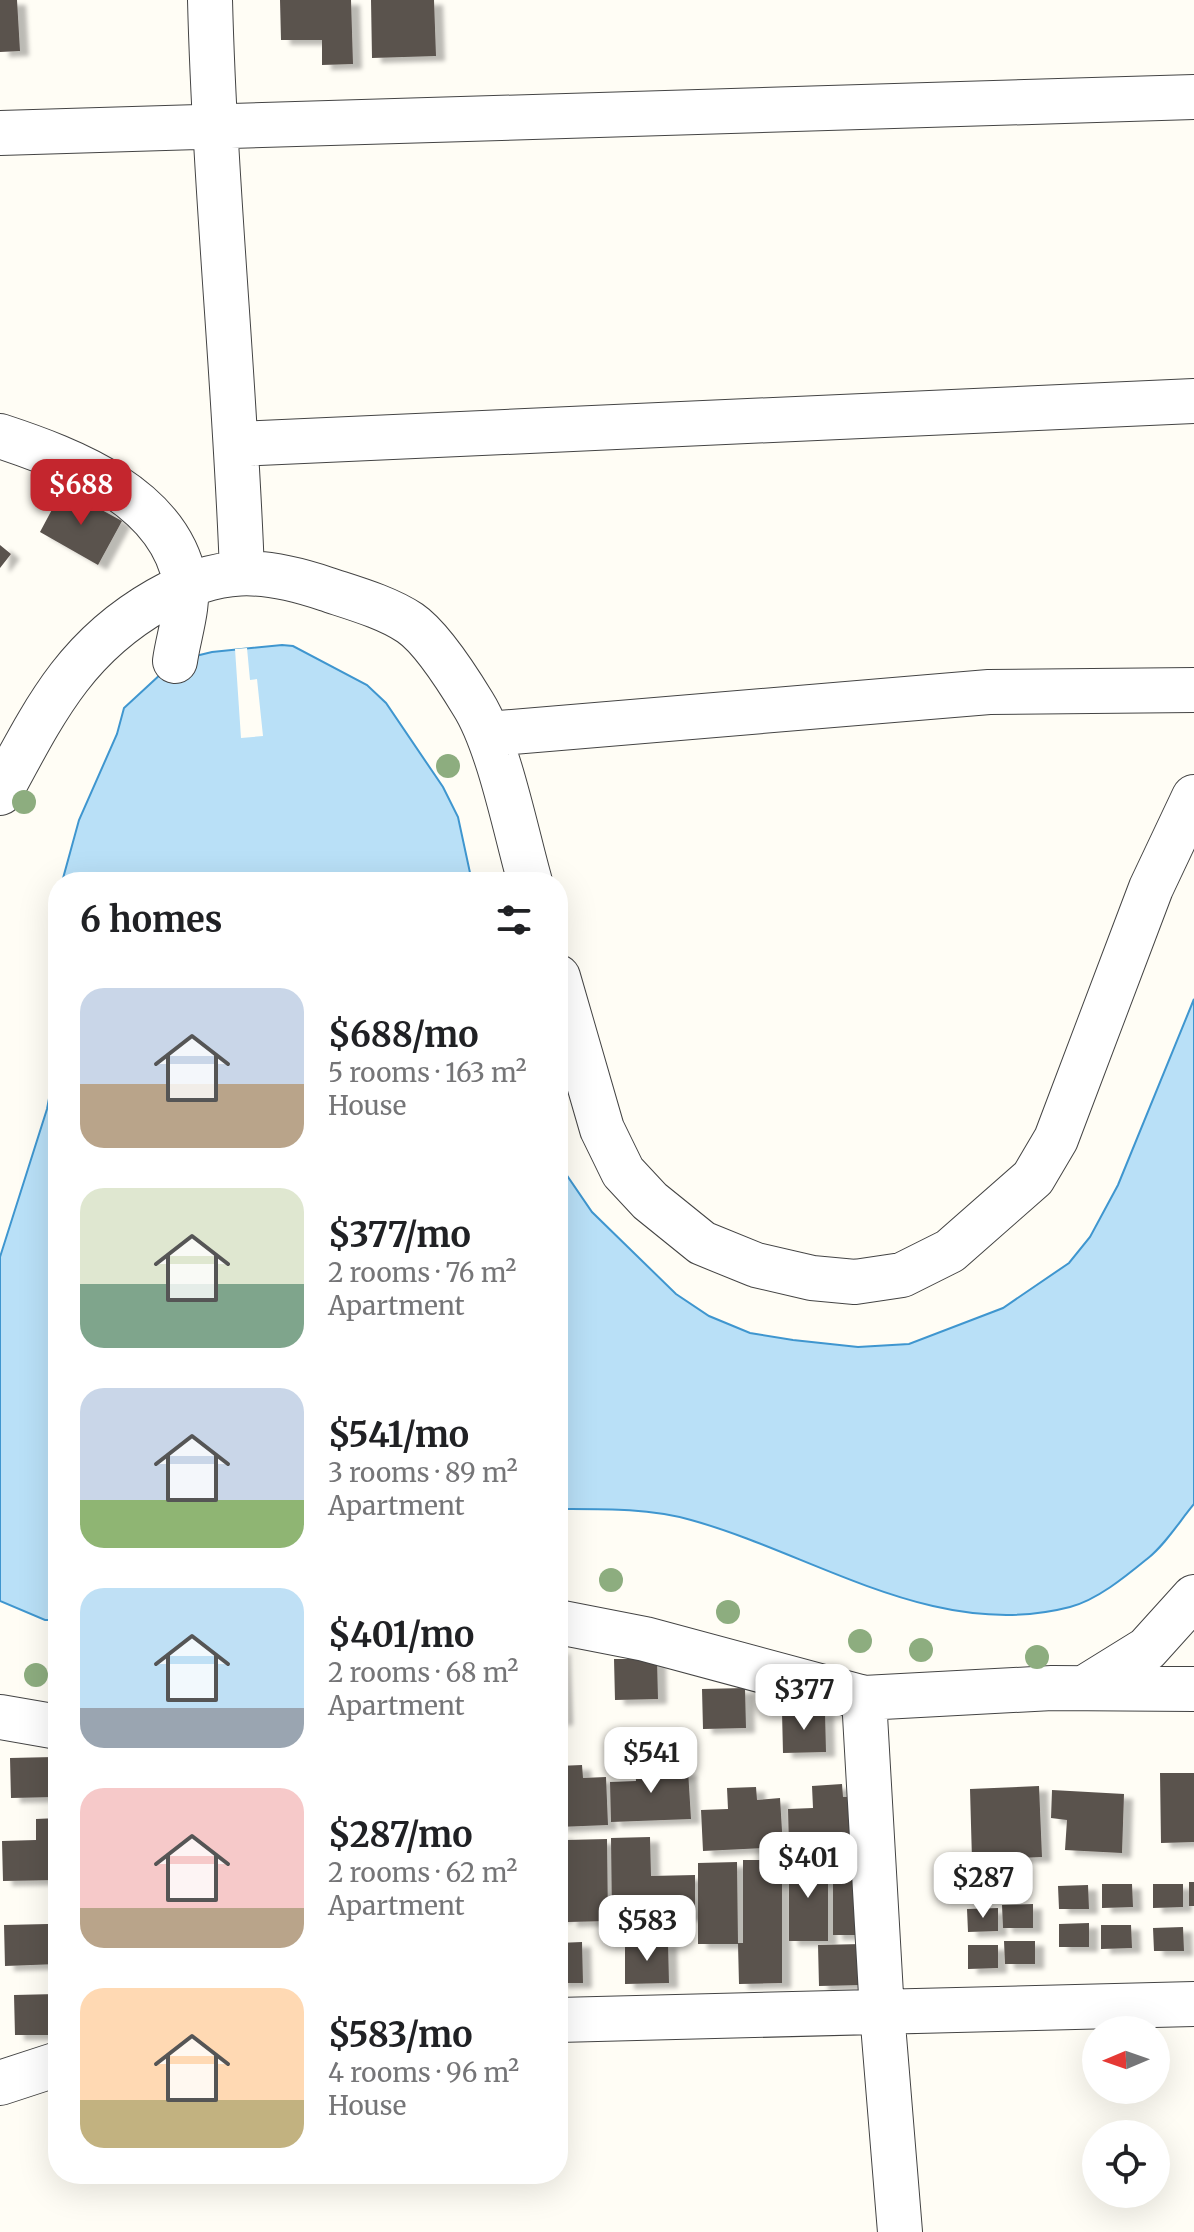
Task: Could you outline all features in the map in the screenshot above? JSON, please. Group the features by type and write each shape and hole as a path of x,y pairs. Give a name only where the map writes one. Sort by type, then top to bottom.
{"street":[{"path":"210,0 213,126 238,444 242,572"},
{"path":"0,133 1194,97"},
{"path":"238,444 1194,401"},
{"path":"0,436 45,451 114,487 151,513 176,552 186,585 175,661"},
{"path":"0,793 40,716 71,672 111,631 186,585 242,572 320,587 410,623 437,652 474,705 488,734 527,872"},
{"path":"488,734 989,692 1194,690"},
{"path":"568,1012 602,1129 623,1172 650,1201 702,1243 756,1265 812,1278 855,1282 902,1275 950,1251 1033,1178 1056,1139 1151,888 1194,797"},
{"path":"1084,1688 1147,1649 1194,1597"},
{"path":"568,1624 645,1639 864,1698 1084,1688 1194,1689"},
{"path":"864,1698 882,2012 900,2232"},
{"path":"0,1717 48,1725"},
{"path":"568,2020 1194,2004"},
{"path":"0,2083 48,2067"}],"water":[{"path":"293,646 367,685 386,703 443,787 458,817 470,872 65,872 79,820 117,734 124,708 175,661 212,652"},
{"path":"1194,999 1194,1504 1160,1547 1100,1593 1070,1607 1020,1615 972,1613 924,1604 876,1589 691,1520 642,1511 568,1509 568,1177 592,1212 676,1294 709,1316 750,1333 858,1347 909,1344 1003,1308 1069,1263 1090,1237 1118,1185"},
{"path":"48,1104 48,1620 45,1620 0,1601 0,1257"}],"pier":[{"path":"247,648 250,680 257,679 263,736 241,738 235,649"}],"building":[{"path":"0,0 17,0 20,51 0,52"},
{"path":"280,0 351,0 353,64 322,65 322,40 281,40"},
{"path":"371,0 434,0 436,56 372,58"},
{"path":"63,489 122,521 98,565 40,532"},
{"path":"0,545 11,554 0,568"},
{"path":"614,1659 657,1659 658,1699 615,1700"},
{"path":"745,1688 746,1728 703,1729 702,1689"},
{"path":"825,1711 826,1752 783,1753 782,1712"},
{"path":"48,1757 48,1797 11,1798 10,1758"},
{"path":"664,1759 665,1772 688,1770 691,1819 611,1822 610,1782 636,1781 635,1760"},
{"path":"582,1765 583,1778 606,1777 608,1825 568,1827 568,1766"},
{"path":"1160,1773 1194,1773 1194,1842 1161,1843"},
{"path":"842,1784 843,1797 866,1796 868,1844 789,1848 788,1809 813,1808 812,1786"},
{"path":"1039,1786 1042,1857 972,1860 970,1789"},
{"path":"756,1787 757,1800 780,1798 783,1847 703,1851 701,1810 728,1809 727,1788"},
{"path":"1052,1790 1124,1794 1122,1853 1065,1850 1067,1820 1051,1818"},
{"path":"48,1818 48,1880 3,1881 2,1841 36,1840 36,1819"},
{"path":"650,1837 651,1876 695,1875 695,1916 612,1920 611,1838"},
{"path":"607,1839 608,1921 568,1922 568,1840"},
{"path":"833,1852 872,1852 873,1935 833,1935"},
{"path":"789,1859 828,1859 828,1941 789,1941"},
{"path":"743,1860 782,1860 782,1983 739,1984 738,1944 698,1944 698,1863 737,1862 738,1943 743,1943"},
{"path":"1189,1882 1194,1882 1194,1906 1189,1906"},
{"path":"1102,1884 1132,1884 1133,1907 1102,1908"},
{"path":"1153,1884 1183,1884 1183,1907 1153,1908"},
{"path":"1088,1885 1089,1909 1059,1909 1058,1886"},
{"path":"1033,1904 1033,1928 1003,1928 1002,1905"},
{"path":"998,1908 998,1931 968,1932 967,1909"},
{"path":"1089,1923 1089,1947 1059,1947 1059,1924"},
{"path":"48,1924 48,1964 5,1966 4,1925"},
{"path":"1101,1925 1131,1925 1132,1948 1101,1949"},
{"path":"1183,1927 1184,1951 1154,1951 1153,1928"},
{"path":"1004,1941 1035,1941 1035,1964 1005,1964"},
{"path":"582,1942 583,1983 568,1983 568,1943"},
{"path":"668,1942 669,1983 625,1984 625,1943"},
{"path":"862,1944 862,1985 819,1986 818,1945"},
{"path":"968,1945 998,1945 998,1968 968,1969"},
{"path":"48,1994 48,2035 15,2035 14,1995"}]}
